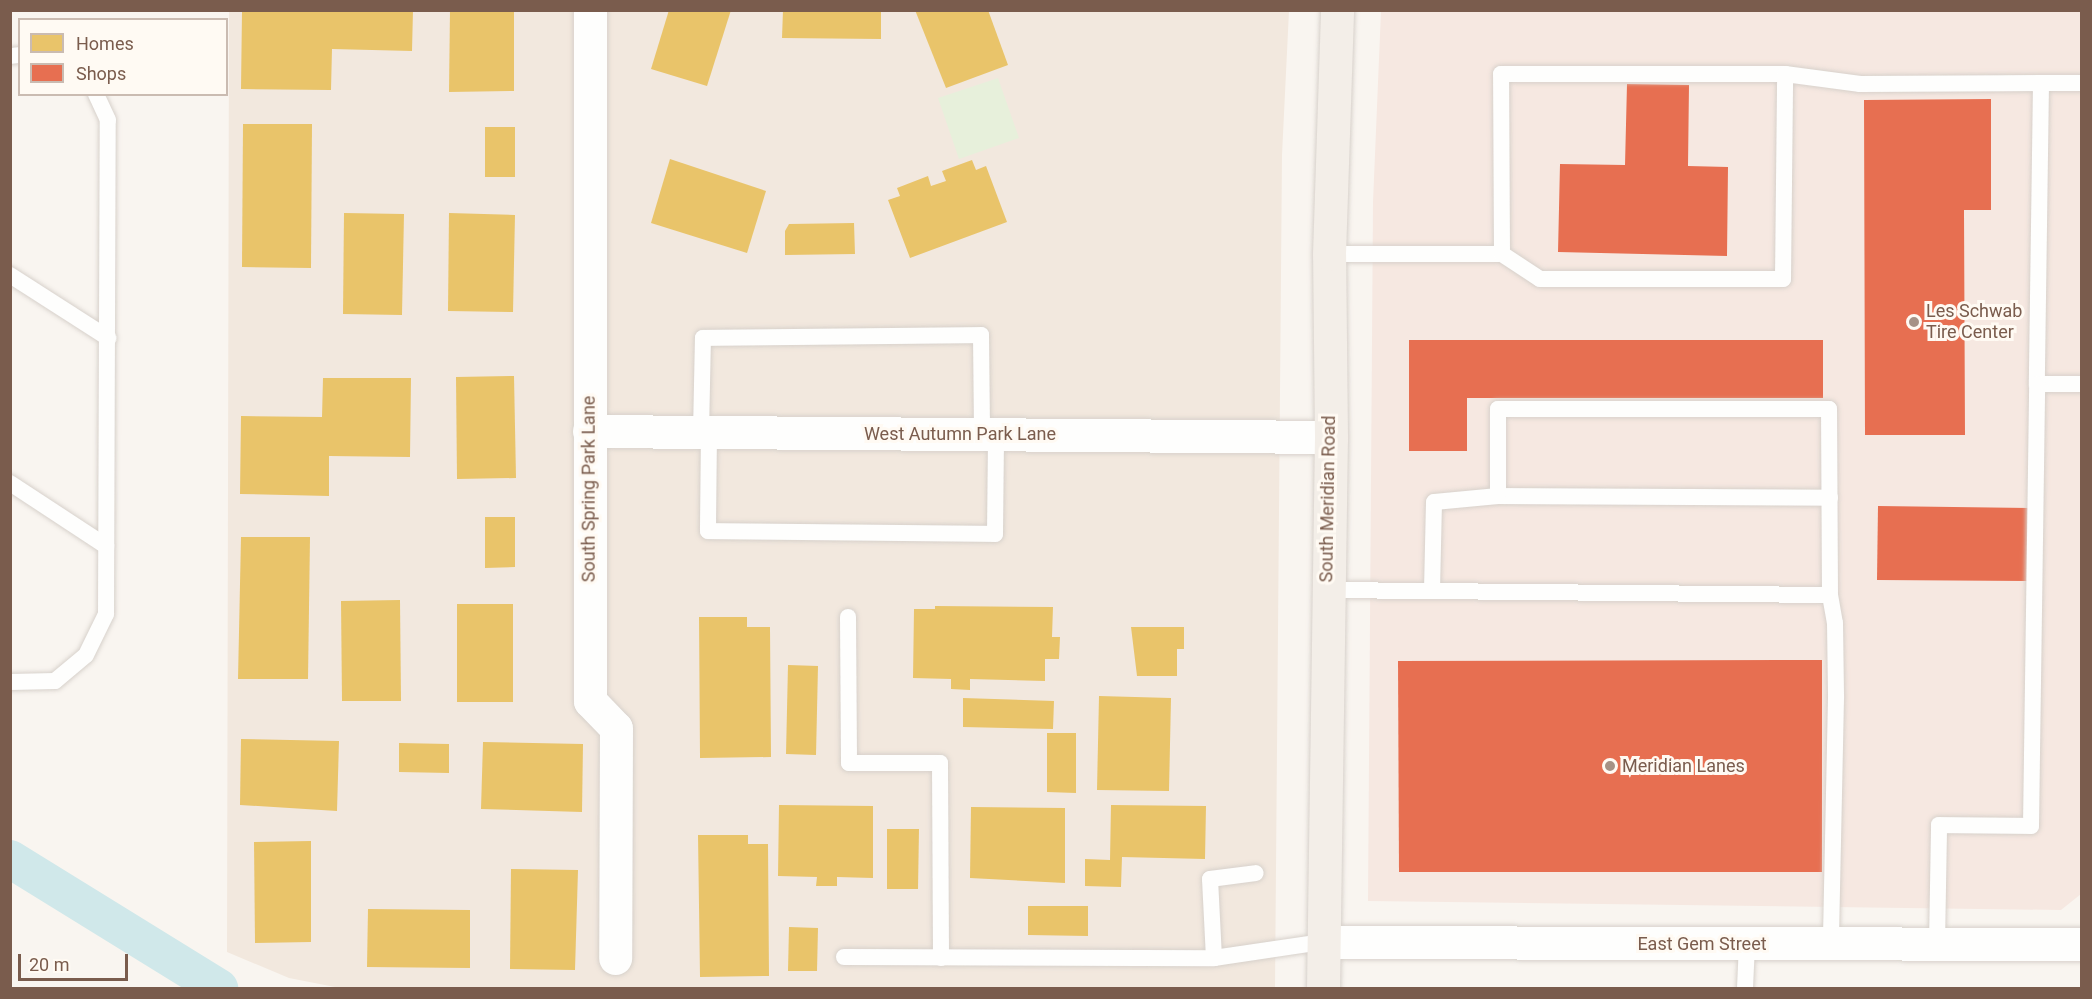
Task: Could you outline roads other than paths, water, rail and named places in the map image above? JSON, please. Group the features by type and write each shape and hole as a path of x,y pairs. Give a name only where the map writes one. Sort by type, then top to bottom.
{"main road":[{"name":"South Meridian Road","path":"1323,988 1326,590 1331,437 1329,254 1337,10"}],"street":[{"name":"South Spring Park Lane","path":"590,10 590,701 616,728 615,958"},
{"name":"West Autumn Park Lane","path":"589,431 1331,437"},
{"name":"East Gem Street","path":"1323,942 2082,944"}],"lane":[{"path":"1502,254 1501,74 1785,74 1860,84 2082,83"},
{"path":"1329,254 1502,254 1539,279 1782,279 1785,74"},
{"path":"1937,944 1939,825 2031,826 2041,83"},
{"path":"10,682 55,681 86,655 106,614 108,120 97,96"},
{"path":"10,275 108,338"},
{"path":"981,335 995,534 708,531 705,432 703,338 981,335"},
{"path":"2037,384 2082,384"},
{"path":"1498,496 1498,409 1829,409 1830,595 1835,623 1836,698 1831,944"},
{"path":"10,483 106,546"},
{"path":"1432,589 1434,502 1498,496 1830,498"},
{"path":"1326,590 1432,589 1830,595"},
{"path":"848,617 849,763 940,763 942,958"},
{"path":"1214,958 1209,879 1256,873"},
{"path":"844,957 1214,958 1323,942"},
{"path":"1745,988 1747,944"}],"waterway":[{"path":"10,859 219,988"}],"place":[{"name":"Les Schwab Tire Center","path":"1914,322"},
{"name":"Meridian Lanes","path":"1610,766"}]}
